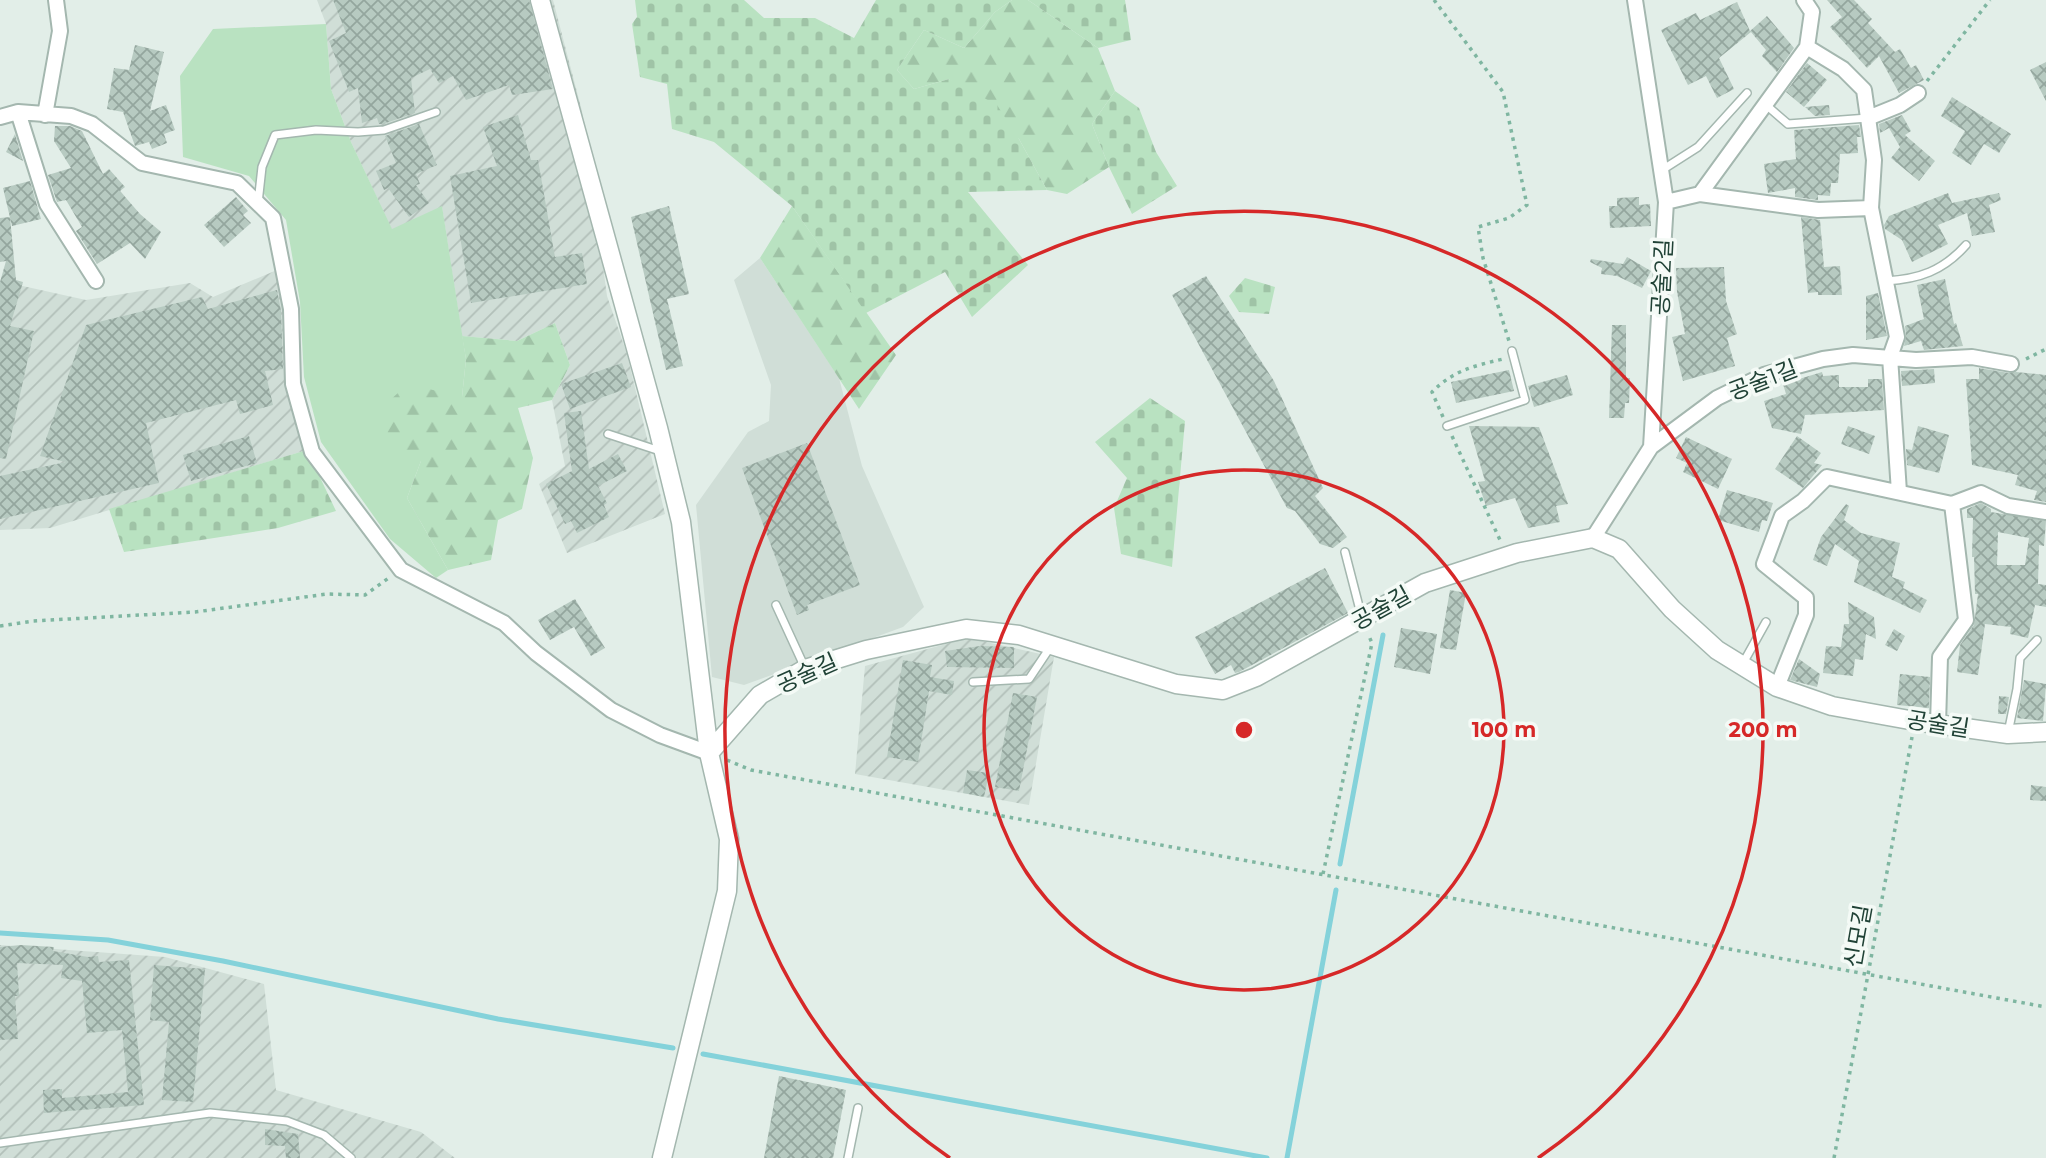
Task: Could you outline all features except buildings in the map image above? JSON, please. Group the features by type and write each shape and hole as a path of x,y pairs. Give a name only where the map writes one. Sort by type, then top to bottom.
{"street":[{"path":"45,115 60,31 56,0"},
{"path":"540,0 681,522 709,753 729,839 727,891 662,1158"},
{"name":"공술2길","path":"1593,538 1651,447 1666,202 1635,0"},
{"path":"1700,194 1807,47 1812,12 1804,0"},
{"path":"1807,47 1843,69 1864,90 1874,160 1871,208 1898,337 1889,357 1899,492"},
{"path":"1868,118 1900,105 1918,93"},
{"path":"18,112 47,204 96,281"},
{"path":"0,117 18,112 71,116 92,124 142,163 237,183 273,218 292,309 293,384 312,452 401,570 504,623 536,653 611,710 660,735 709,753"},
{"path":"1666,202 1700,194 1818,209 1871,208"},
{"name":"공술1길","path":"1651,447 1717,398 1764,375 1833,357 1853,355 1916,360 1972,357 2011,364"},
{"path":"1777,687 1806,615 1806,598 1764,564 1782,516 1803,501 1827,477 1952,504 1981,493 2008,506 2046,512"},
{"path":"1938,724 1940,657 1966,620 1952,504"},
{"name":"공술길","path":"709,753 760,695 805,669 866,650 966,629 1019,635 1176,684 1223,690 1256,677 1425,583 1508,556 1593,538 1619,549 1672,609 1717,650 1777,687 1832,706 1915,721 2008,734 2046,732"}],"lane":[{"path":"1661,170 1698,147 1747,93"},
{"path":"1765,104 1788,124 1868,118"},
{"path":"258,203 262,167 275,135 316,130 384,130 436,111"},
{"path":"1886,281 1913,279 1934,270 1966,246"},
{"path":"1447,426 1525,400 1512,351"},
{"path":"608,434 664,452"},
{"path":"1345,552 1362,618"},
{"path":"776,605 805,669"},
{"path":"1742,665 1766,622"},
{"path":"2008,734 2020,658 2037,640"},
{"path":"972,682 1029,679 1051,645"},
{"path":"848,1158 858,1108"},
{"path":"0,1143 210,1113 287,1121 324,1135 351,1158"}],"path":[{"path":"1434,0 1503,92 1527,205 1509,218 1478,227 1483,258 1512,351 1505,359 1463,369 1432,392 1508,556"},
{"path":"1918,93 1990,0"},
{"path":"2011,364 2046,349"},
{"path":"0,626 33,621 195,612 327,594 365,595 401,570"},
{"path":"1323,874 1373,643 1362,618"},
{"name":"신모길","path":"1835,1158 1915,721"},
{"path":"709,753 751,770 2046,1007"}],"shaded area":[{"path":"317,0 553,0 582,111 607,296 627,354 665,514 567,553 539,484 565,466 552,400 570,365 555,323 517,341 462,336 442,207 392,230 351,142 331,89 326,24"},
{"path":"760,258 839,378 862,466 924,607 903,627 744,685 712,677 696,505 748,432 769,421 771,385 734,280"},
{"path":"277,270 307,450 50,528 0,530 0,281 86,300 190,283 213,297"},
{"path":"968,638 1054,657 1029,805 855,774 865,666"},
{"path":"0,945 165,957 264,984 276,1090 421,1132 455,1158 0,1158"}],"green space":[{"path":"635,0 744,0 764,18 815,18 854,38 876,0 1012,0 995,12 964,48 924,30 897,70 914,89 949,79 997,105 1047,190 968,192 1028,265 972,317 945,272 866,313 792,206 714,142 672,129 667,84 640,77 632,24 637,17"},
{"path":"1012,0 1028,0 1098,48 1115,91 1092,124 1109,167 1067,194 1047,190 1019,139 949,79 914,89 897,70 924,30 964,48 995,12"},
{"path":"1028,0 1125,0 1131,40 1098,48"},
{"path":"326,24 331,89 351,142 392,229 442,206 466,359 462,397 421,461 407,498 448,570 436,578 390,539 321,442 304,377 300,302 286,220 249,176 183,157 180,76 213,29"},
{"path":"1115,91 1139,108 1156,152 1177,186 1132,214 1092,124"},
{"path":"792,206 896,355 859,409 760,258"},
{"path":"1245,278 1275,287 1269,314 1239,312 1229,296"},
{"path":"555,323 570,365 552,400 518,408 533,458 522,509 498,520 491,560 448,570 407,498 421,461 378,443 389,401 408,384 462,397 466,359 462,336 517,341"},
{"path":"1150,398 1185,421 1172,567 1121,554 1114,508 1127,478 1095,442"},
{"path":"307,450 336,511 278,528 124,552 109,509"}],"waterway":[{"path":"1340,864 1383,635"},
{"path":"1287,1158 1336,890"},
{"path":"0,933 108,940 223,961 498,1019 673,1048"},
{"path":"703,1054 1267,1158"}]}
